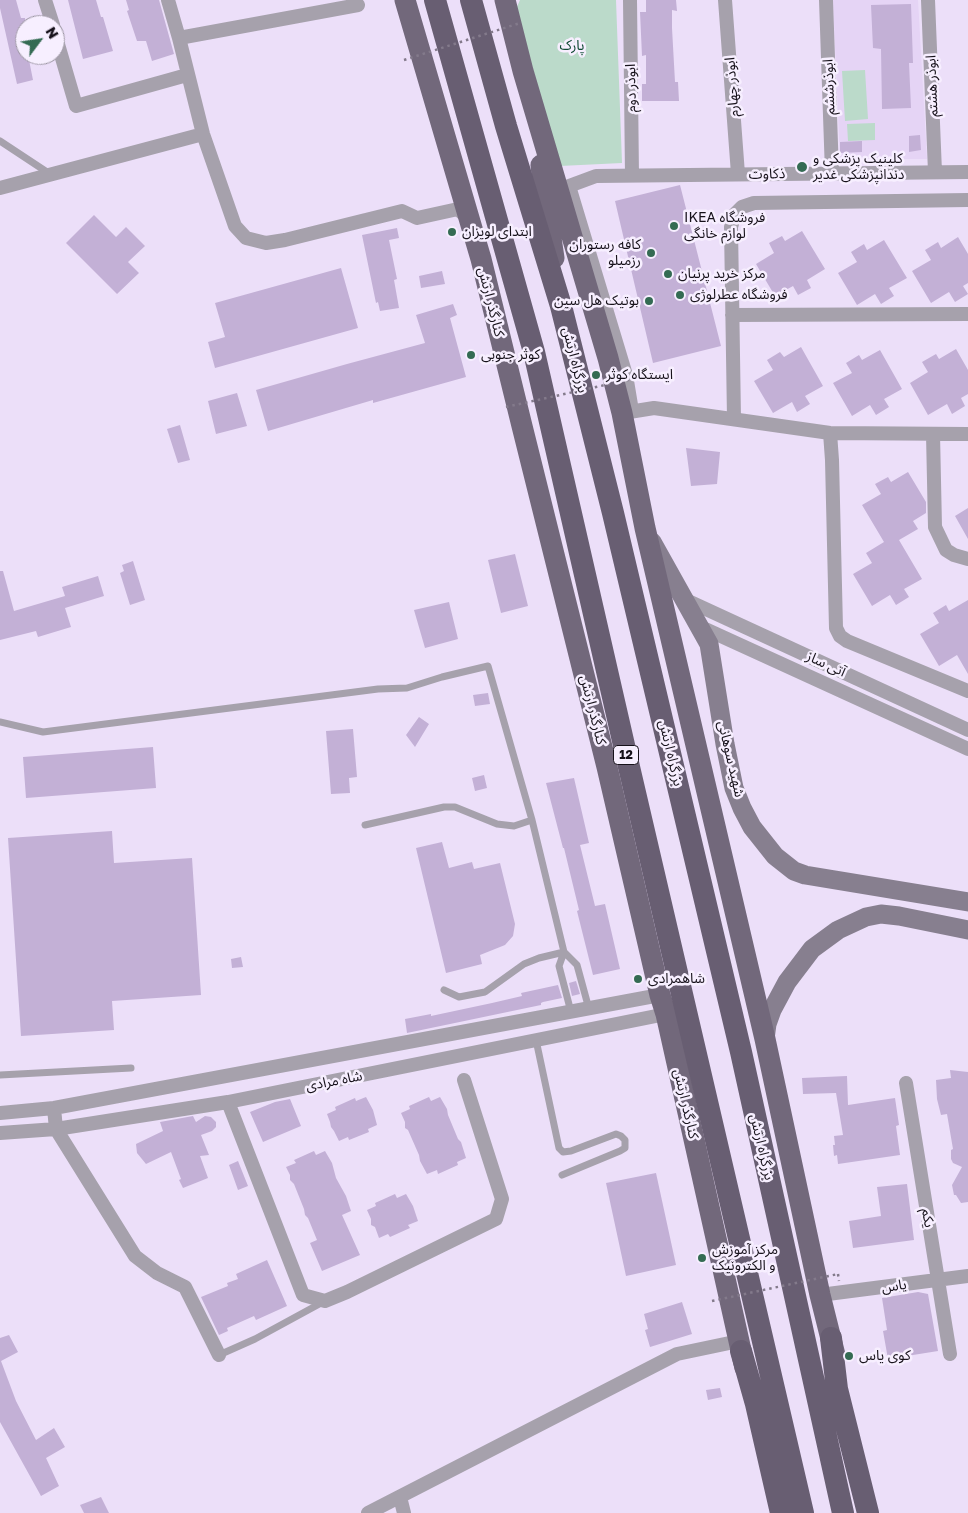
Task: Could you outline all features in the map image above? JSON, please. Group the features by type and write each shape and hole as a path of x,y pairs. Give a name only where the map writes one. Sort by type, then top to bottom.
{"highway":[{"name":"12","path":"435,0 534,352 803,1513"},
{"name":"بزرگراه ارتش","path":"471,0 506,126 561,306 656,692 741,1052 843,1513"},
{"path":"831,1338 837,1389 868,1513"},
{"path":"740,1346 756,1404 779,1513"}],"main road":[{"name":"کنارگذر ارتش","path":"405,0 481,259 607,767 779,1513"},
{"path":"506,0 514,15 540,157 542,184 561,306"},
{"path":"523,71 627,412 644,528 765,1039 820,1296 874,1513"},
{"name":"شهید سوهانی","path":"644,528 709,644 734,788 742,808 758,836 775,856 794,871 805,874 968,902"},
{"path":"765,1039 767,1024 772,1010 787,982 812,949 838,930 866,917 881,914 968,930"},
{"path":"666,924 682,1090"}],"street":[{"path":"45,0 49,15"},
{"path":"168,0 203,134 235,226 246,238 266,243 285,240 402,211 417,218 458,210 469,219"},
{"name":"ابوذر دوم","path":"630,0 632,175"},
{"name":"ابوذر چهارم","path":"725,0 738,174"},
{"name":"ابوذرششم","path":"826,0 832,173"},
{"name":"ابوذر هشتم","path":"928,0 935,172"},
{"path":"179,38 358,5"},
{"path":"64,65 76,106 187,75"},
{"path":"0,188 203,134"},
{"name":"ذکاوت","path":"627,412 626,375 569,186 596,176 968,172"},
{"path":"734,419 731,227 735,214 754,202 968,200"},
{"path":"732,315 968,314"},
{"path":"627,412 654,408 830,433 968,434"},
{"path":"830,433 836,628 840,636 847,641 968,691"},
{"path":"933,434 936,527 946,550 954,555 968,559"},
{"name":"آتی ساز","path":"684,599 968,730"},
{"path":"730,640 726,632 729,625 737,623"},
{"name":"آتی ساز","path":"700,627 968,749"},
{"name":"شاه مرادی","path":"0,1113 54,1108 589,1009 663,1005"},
{"name":"شاه مرادی","path":"0,1133 56,1129 228,1102 536,1040 663,1005"},
{"path":"228,1102 303,1295 325,1300 347,1292 496,1218 502,1199 464,1080"},
{"name":"یکم","path":"906,1083 950,1354"},
{"path":"54,1108 56,1129 136,1256 157,1273 185,1287 219,1355"},
{"name":"یاس","path":"820,1296 968,1276"},
{"path":"368,1513 677,1354 740,1346"},
{"path":"400,1497 404,1513"}],"lane":[{"path":"0,141 51,174"},
{"path":"0,722 42,732 378,689 407,688 488,666 532,820 564,952 577,965 589,1009"},
{"path":"365,825 450,807 455,807 496,824 514,826 532,820"},
{"path":"444,990 459,997 485,992 524,964 564,952"},
{"path":"564,952 559,966 571,1012"},
{"path":"536,1040 559,1148 563,1152 571,1151 616,1134 625,1140 625,1148 620,1151 562,1176"},
{"path":"0,1076 131,1068"},
{"path":"219,1355 255,1339 325,1300"}],"path":[{"path":"404,60 514,15"},
{"path":"506,407 632,379"},
{"path":"712,1301 838,1274"}],"shaded area":[{"path":"833,0 918,0 927,159 840,159"}],"green space":[{"name":"پارک","path":"520,0 616,0 622,163 560,166 516,9"},
{"path":"865,70 868,119 845,121 842,71"},
{"path":"875,123 875,140 848,141 847,124"}],"building":[{"path":"0,0 16,0 20,15 15,15 15,65 30,65 33,80 17,84 0,8"},
{"path":"68,0 96,0 113,51 83,59"},
{"path":"126,0 159,0 174,54 152,61 146,41 137,41 127,11 129,10"},
{"path":"646,0 676,0 677,11 672,10 672,28 675,82 678,82 679,101 642,101 642,84 646,84 646,55 642,56 640,12 646,12"},
{"path":"911,4 913,63 909,63 911,108 882,109 881,49 873,48 871,5"},
{"path":"920,135 921,150 909,152 909,136"},
{"path":"862,141 862,152 840,153 840,142"},
{"name":"مرکز خرید پرنیان","path":"680,185 721,346 653,363 615,201"},
{"path":"94,215 116,237 126,227 145,246 128,262 139,273 117,294 66,243"},
{"path":"397,228 399,238 389,240 397,279 394,280 399,308 380,311 378,302 376,303 362,235"},
{"path":"802,231 825,269 807,280 811,288 798,295 793,286 775,296 756,264 774,253 769,243 782,236 785,241"},
{"path":"958,237 968,254 968,283 963,286 968,294 955,302 949,292 931,303 912,271 931,260 925,250 938,242 941,248"},
{"path":"884,240 907,278 889,288 894,296 881,304 875,294 857,305 838,273 857,262 851,252 864,244 867,250"},
{"path":"341,268 358,328 215,368 208,342 225,337 215,303"},
{"path":"442,271 445,284 421,288 419,276"},
{"path":"453,304 457,315 450,318 466,377 373,403 373,400 268,431 256,390 425,343 416,315"},
{"path":"801,347 823,386 805,396 810,404 797,412 792,402 773,413 754,381 773,370 767,360 780,352 784,357"},
{"path":"956,349 968,370 968,394 961,398 965,406 952,414 947,404 928,415 910,383 928,372 922,362 936,354 939,359"},
{"path":"880,350 902,389 884,399 889,407 876,415 870,405 852,416 833,383 852,373 846,363 859,355 862,360"},
{"path":"237,393 247,426 216,434 208,401"},
{"path":"180,425 190,460 178,463 167,429"},
{"path":"686,448 720,452 717,484 691,486"},
{"path":"908,472 926,502 926,513 913,521 918,529 899,540 922,579 904,589 909,597 896,605 890,595 872,606 853,574 872,563 866,553 884,542 862,505 881,494 875,484 888,477 891,482"},
{"path":"968,508 968,539 955,516"},
{"path":"515,554 528,606 501,613 488,560"},
{"path":"133,561 145,600 130,605 120,573 124,571 122,565"},
{"path":"0,571 3,571 14,611 65,596 62,587 98,576 104,596 65,608 71,627 38,637 36,631 0,640"},
{"path":"968,600 968,674 957,655 939,666 920,634 939,623 933,613 946,605 949,611"},
{"path":"449,602 458,639 425,648 414,610"},
{"path":"488,693 490,704 475,706 473,695"},
{"path":"419,717 429,724 415,747 406,735"},
{"path":"353,729 357,777 349,778 350,793 331,794 326,731"},
{"path":"153,747 156,788 26,798 23,757"},
{"path":"484,775 487,788 475,791 472,778"},
{"path":"574,778 589,843 580,845 595,906 605,904 620,969 593,975 564,848 546,783"},
{"path":"112,831 114,863 192,858 201,995 112,1001 114,1030 21,1036 8,838"},
{"path":"442,842 449,868 472,862 474,869 500,863 515,924 513,936 505,945 480,955 482,964 446,973 416,848"},
{"path":"241,957 243,967 232,968 231,959"},
{"path":"576,981 580,994 572,996 569,983"},
{"path":"558,985 562,998 543,1002 541,1005 407,1033 405,1019 431,1014 431,1016 492,1003 522,996 521,993"},
{"path":"950,1070 968,1072 968,1202 961,1203 956,1195 954,1195 952,1185 962,1167 953,1163 951,1159 951,1150 953,1149 947,1114 941,1115 937,1099 936,1080 951,1078"},
{"path":"847,1076 848,1105 895,1098 899,1125 896,1126 900,1155 838,1164 837,1155 834,1156 834,1136 843,1135 836,1093 803,1094 802,1078"},
{"path":"366,1097 373,1110 377,1125 368,1129 369,1132 349,1140 348,1137 339,1141 331,1127 327,1114 336,1110 335,1107 355,1098 356,1101"},
{"path":"429,1097 431,1101 440,1097 447,1109 466,1158 457,1162 458,1165 438,1174 437,1170 427,1174 408,1130 405,1128 405,1122 401,1113 410,1109 409,1106"},
{"path":"290,1099 301,1126 263,1142 250,1112 275,1102"},
{"path":"193,1116 196,1122 205,1116 211,1117 216,1122 216,1127 212,1131 201,1135 209,1155 200,1156 208,1178 183,1188 171,1152 146,1164 137,1153 136,1144 163,1131 160,1122"},
{"path":"314,1151 316,1155 325,1151 332,1163 336,1178 346,1196 351,1211 342,1215 360,1255 322,1271 310,1243 317,1240 286,1167 296,1163 294,1160"},
{"path":"238,1161 248,1186 238,1190 229,1165"},
{"path":"656,1173 676,1265 626,1276 606,1183"},
{"path":"907,1184 914,1240 853,1248 849,1221 881,1216 877,1187"},
{"path":"395,1194 397,1198 406,1194 413,1206 418,1221 408,1225 410,1228 390,1237 388,1234 379,1238 375,1227 371,1225 371,1219 367,1210 376,1206 375,1203"},
{"path":"267,1260 287,1306 256,1320 254,1316 227,1328 228,1331 219,1335 201,1297 228,1286 227,1283 238,1279 236,1274"},
{"path":"918,1292 928,1294 938,1351 888,1359 883,1331 887,1330 882,1298"},
{"path":"682,1302 692,1334 650,1347 645,1330 648,1329 644,1314"},
{"path":"9,1335 18,1352 1,1361 16,1401 36,1440 54,1428 65,1447 46,1458 59,1486 41,1496 0,1422 0,1338"},
{"path":"720,1388 722,1397 708,1400 706,1390"},
{"path":"101,1497 109,1513 84,1513 80,1505"}],"place":[{"name":"کلینیک پزشکی و دندانپزشکی غدیر","path":"802,167"},
{"name":"IKEA فروشگاه لوازم خانگی","path":"674,226"},
{"name":"ابتدای لویزان","path":"452,232"},
{"name":"کافه رستوران رزمیلو","path":"651,253"},
{"name":"مرکز خرید پرنیان","path":"668,274"},
{"name":"فروشگاه عطرلوژی","path":"680,295"},
{"name":"بوتیک هل سین","path":"649,301"},
{"name":"کوثر جنوبی","path":"471,355"},
{"name":"ایستگاه کوثر","path":"596,375"},
{"name":"شاهمرادی","path":"638,979"},
{"name":"مرکز آموزش و الکترونیک","path":"702,1258"},
{"name":"کوی یاس","path":"849,1356"}]}
